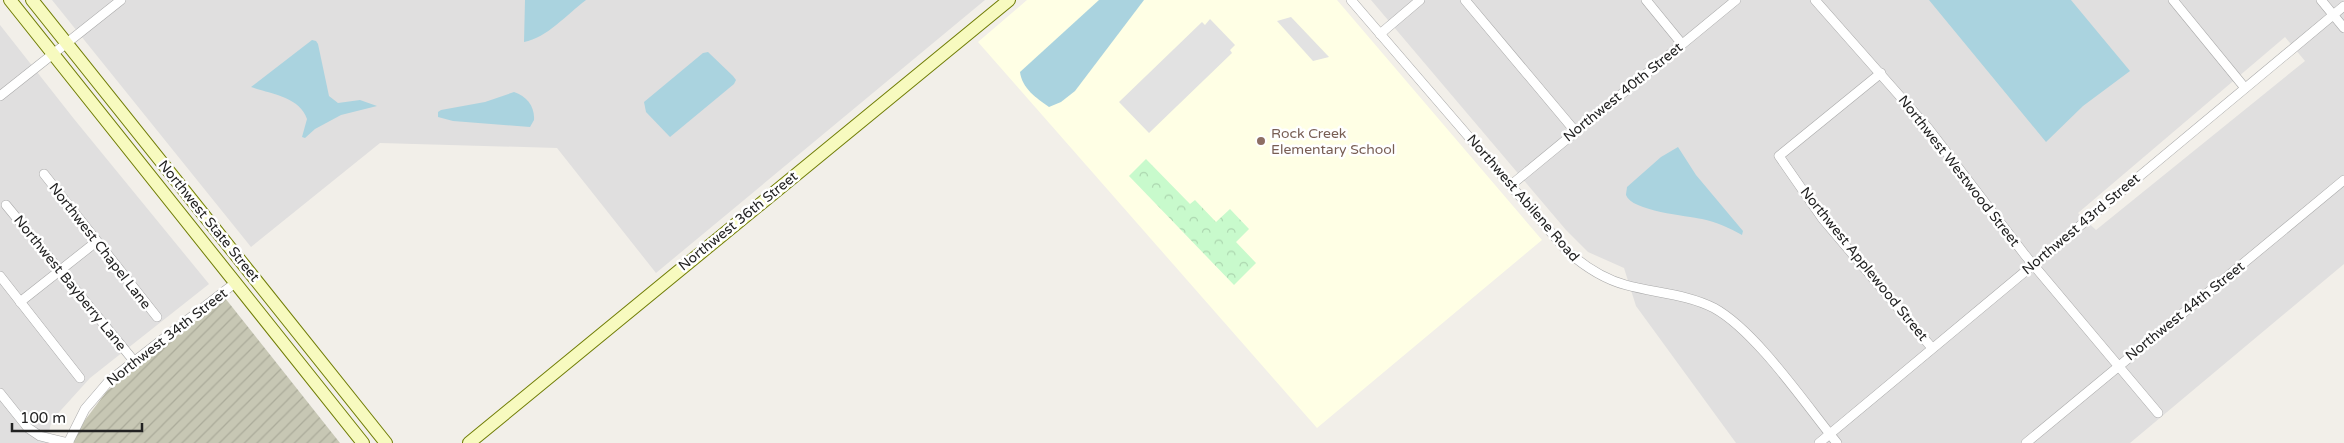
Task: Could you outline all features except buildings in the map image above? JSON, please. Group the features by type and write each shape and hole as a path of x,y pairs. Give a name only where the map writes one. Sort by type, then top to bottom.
{"main road":[{"name":"Northwest State Street","path":"10,0 363,443"},
{"name":"Northwest State Street","path":"32,0 386,443"},
{"name":"Northwest 36th Street","path":"469,443 1009,0"}],"street":[{"path":"0,96 121,0"},
{"name":"Northwest Abilene Road","path":"1351,0 1566,251 1584,266 1624,285 1694,300 1714,309 1731,321 1756,344 1837,443"},
{"path":"1380,34 1420,0"},
{"path":"1465,0 1575,130"},
{"path":"1646,0 1682,44"},
{"name":"Northwest 40th Street","path":"1511,185 1575,130 1736,0"},
{"name":"Northwest Westwood Street","path":"1816,0 1928,128 2033,264 2158,413"},
{"path":"2173,0 2245,88"},
{"path":"2321,0 2344,28"},
{"name":"Northwest 43rd Street","path":"1819,443 2344,6"},
{"name":"Northwest Applewood Street","path":"1881,73 1779,156 1822,218 1932,348"},
{"name":"Northwest Chapel Lane","path":"44,174 157,317"},
{"name":"Northwest 44th Street","path":"2026,443 2344,180"},
{"name":"Northwest Bayberry Lane","path":"6,205 134,361"},
{"path":"20,302 96,242"},
{"path":"0,276 80,378"},
{"name":"Northwest 34th Street","path":"68,443 90,403 109,381 235,283"},
{"path":"0,393 28,428 40,436 68,443"}],"shaded area":[{"path":"52,0 985,0 656,273 557,148 380,143 251,247"},
{"name":"Rock Creek Elementary School","path":"1027,0 1337,0 1542,240 1317,428 978,42"},
{"path":"1371,0 2344,0 2344,264 2130,443 1736,443 1636,306 1624,268 1588,252 1566,230","holes":["2285,37 2305,61 2096,230 2078,213"]},
{"path":"1291,17 1329,57 1313,61 1277,21"},
{"path":"1210,19 1235,45 1230,50 1232,53 1149,133 1119,102 1202,22 1205,25"},
{"path":"0,25 209,284 90,378 52,420 46,443 0,443"},
{"path":"225,298 340,443 73,443 76,432 107,391"}],"green space":[{"path":"1146,159 1190,204 1195,200 1216,222 1230,209 1249,229 1236,242 1256,263 1234,285 1129,176"}],"water":[{"path":"525,0 586,0 549,31 524,42"},
{"path":"1099,0 1144,0 1075,91 1061,102 1049,107 1027,88 1020,72"},
{"path":"1929,0 2071,0 2130,71 2083,106 2046,142"},
{"path":"312,40 318,44 329,96 338,103 360,100 377,106 341,115 315,129 305,138 302,137 307,119 298,106 284,97 251,87"},
{"path":"708,52 736,80 734,84 670,137 646,112 644,102 703,53"},
{"path":"514,92 523,96 532,106 534,120 530,127 453,121 438,117 438,112 441,110 485,102"},
{"path":"1678,147 1696,175 1743,231 1742,235 1707,220 1661,212 1630,201 1626,195 1627,187 1661,157"}],"place":[{"name":"Rock Creek Elementary School","path":"1261,141"}]}
